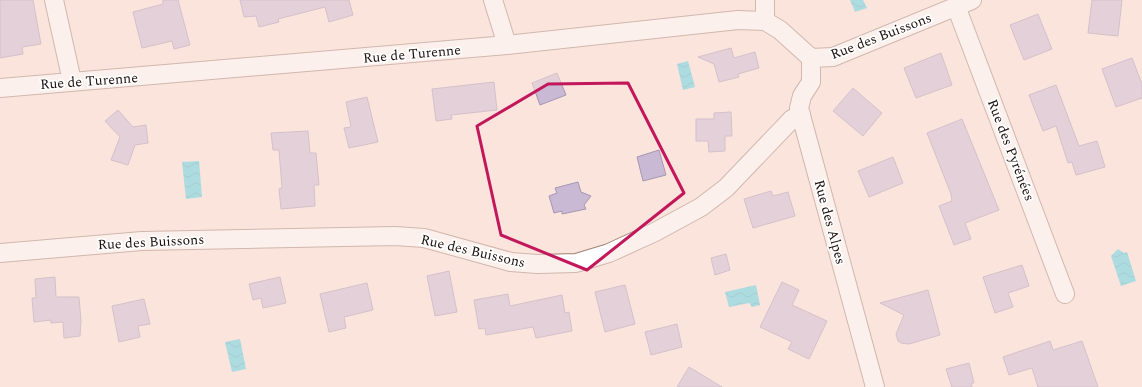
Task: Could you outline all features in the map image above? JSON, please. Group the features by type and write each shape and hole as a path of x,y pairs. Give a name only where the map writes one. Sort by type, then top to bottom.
{"street":[{"path":"54,0 72,82"},
{"path":"493,0 507,46"},
{"path":"765,0 765,22"},
{"name":"Rue des Buissons","path":"811,58 834,57 964,3"},
{"name":"Rue des Pyrénées","path":"964,3 1065,294"},
{"name":"Rue de Turenne","path":"0,88 507,46 738,20 765,22 780,30 811,58"},
{"name":"Rue des Alpes","path":"811,58 811,82 800,103 801,114 874,387"},
{"name":"Rue des Buissons","path":"0,253 142,241 395,236 424,238 511,262 537,264 576,263 608,254 655,232 701,207 726,188 792,119 801,114"}],"highlighted area":[{"path":"628,83 684,193 587,270 501,235 477,126 548,84"}],"water":[{"path":"850,0 863,0 867,8 855,12"},
{"path":"688,61 695,87 683,90 677,64"},
{"path":"199,161 202,197 186,199 182,162"},
{"path":"1118,249 1124,253 1127,252 1136,281 1121,286 1111,256"},
{"path":"756,285 760,305 752,307 749,303 729,307 725,292"},
{"path":"240,339 246,369 232,372 225,342"}],"building":[{"path":"0,0 33,0 41,44 22,47 23,54 0,58"},
{"path":"163,0 178,0 190,45 174,49 172,41 142,48 133,12 163,4"},
{"path":"240,0 349,0 353,15 329,22 325,7 278,19 279,22 259,27 256,16 244,17"},
{"path":"1092,0 1122,0 1118,36 1088,33"},
{"path":"1038,14 1052,49 1024,60 1010,25"},
{"path":"731,48 734,58 755,52 759,68 738,74 739,77 719,82 714,64 698,57"},
{"path":"941,53 952,85 916,98 904,68"},
{"path":"1132,58 1142,84 1142,98 1116,107 1102,69"},
{"path":"557,73 566,95 540,105 532,83"},
{"path":"494,82 497,110 451,115 452,119 436,121 432,89"},
{"path":"1056,85 1079,146 1097,141 1105,167 1076,175 1072,162 1068,163 1056,126 1043,131 1029,95"},
{"path":"853,88 882,113 863,136 833,111"},
{"path":"367,97 378,142 349,148 344,128 351,127 346,102"},
{"path":"118,110 133,127 146,125 148,143 135,145 128,165 111,160 120,137 105,121"},
{"path":"731,112 732,136 725,136 725,151 709,152 708,141 696,141 696,119 714,119 714,113"},
{"path":"962,119 999,210 965,223 971,239 954,245 939,206 952,201 951,194 927,133"},
{"path":"308,131 310,153 316,153 319,185 314,185 315,206 281,209 279,189 282,188 279,150 273,150 271,133"},
{"path":"659,150 666,175 643,181 637,157"},
{"path":"893,157 903,183 869,197 858,171"},
{"path":"578,182 581,192 591,196 584,205 586,209 562,214 562,211 554,213 549,196 557,193 555,188"},
{"path":"771,191 773,196 788,192 795,216 753,228 744,199"},
{"path":"726,254 730,270 715,275 711,258"},
{"path":"1022,265 1029,286 1008,293 1013,307 995,313 983,277"},
{"path":"449,271 457,312 435,316 427,276"},
{"path":"55,277 56,297 79,297 81,321 80,336 64,338 63,322 51,323 51,320 34,322 32,298 36,298 35,279"},
{"path":"280,277 286,303 263,308 261,298 253,300 249,284"},
{"path":"782,282 799,290 792,305 827,321 809,359 788,349 792,342 760,327"},
{"path":"367,283 373,310 344,317 346,328 329,332 320,294"},
{"path":"625,285 635,324 605,332 595,292"},
{"path":"928,290 940,335 909,344 901,343 898,341 896,334 904,315 880,303"},
{"path":"508,294 510,306 562,295 565,313 569,312 572,331 536,338 533,327 486,335 485,328 479,329 474,300"},
{"path":"144,299 150,324 138,326 140,337 119,342 112,306"},
{"path":"677,324 682,347 651,355 645,332"},
{"path":"1050,341 1053,350 1082,341 1098,387 1038,387 1032,368 1009,375 1003,357"},
{"path":"969,363 974,383 971,383 972,387 952,387 946,369"},
{"path":"689,367 722,387 677,387"}]}
